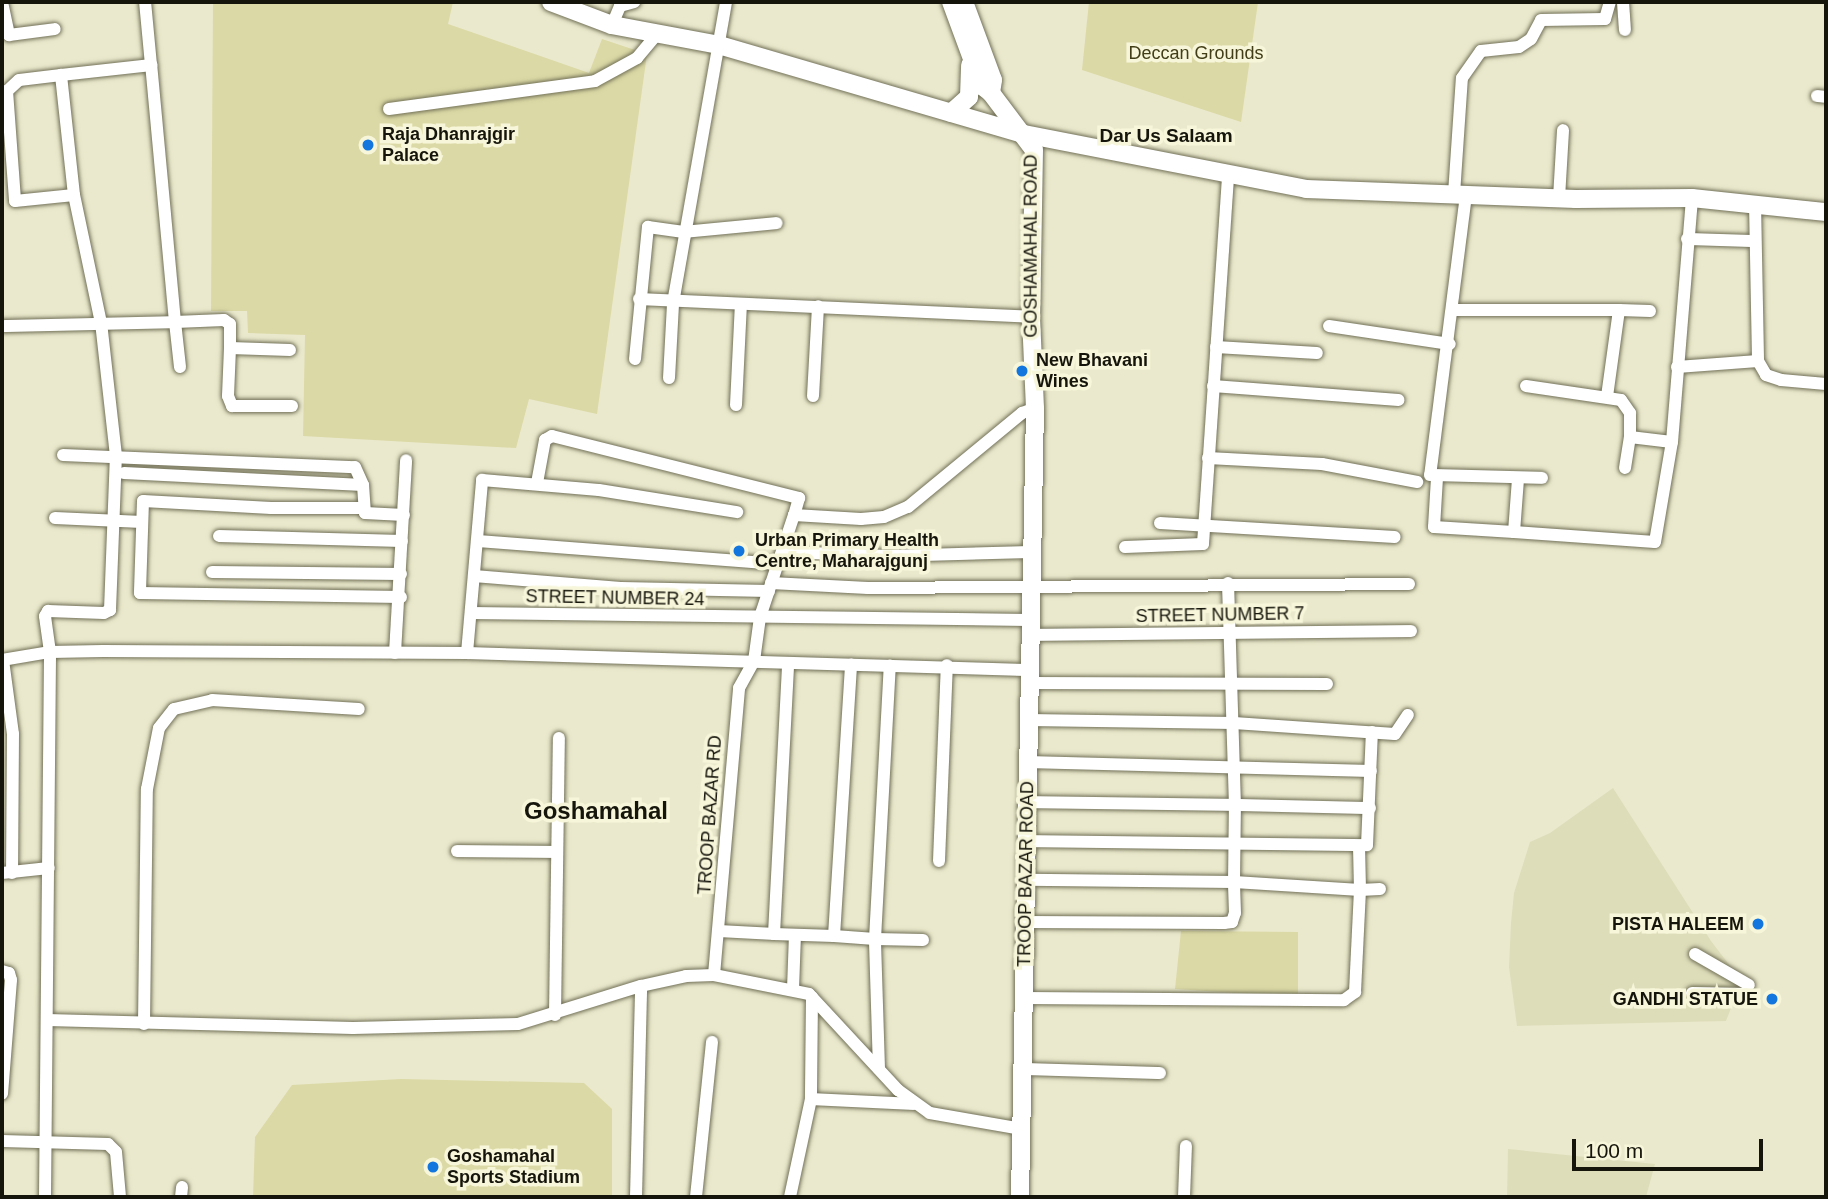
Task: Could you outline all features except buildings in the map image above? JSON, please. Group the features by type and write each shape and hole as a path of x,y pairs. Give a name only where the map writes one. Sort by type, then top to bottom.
{"street":[{"path":"2,2 9,35 55,29"},
{"path":"145,2 180,367"},
{"path":"551,2 612,25 719,45 1024,134 1306,189 1559,198 1692,198 1826,212"},
{"path":"612,25 620,4 634,2"},
{"path":"669,378 673,303 726,2"},
{"path":"951,2 982,86 991,93"},
{"name":"GOSHAMAHAL ROAD","path":"964,2 993,80 991,93 999,109 1024,134 1034,150 1031,317 1035,408 1030,552"},
{"path":"1542,478 1437,478 1430,475 1433,435 1455,310 1462,78 1481,51 1519,47 1531,39 1541,20 1605,19 1609,2"},
{"path":"1623,2 1625,30"},
{"path":"389,108 595,81 637,58 658,33"},
{"path":"951,113 969,97 968,49"},
{"path":"74,195 15,201 7,90 19,80 150,65"},
{"path":"45,1197 50,652 46,612 104,614 110,610 116,456 101,323 74,195 61,75"},
{"path":"1559,198 1563,130"},
{"path":"1125,547 1197,547 1203,544 1228,174"},
{"path":"1437,478 1434,527 1655,542 1672,442 1676,367 1692,198"},
{"path":"1755,203 1753,241 1758,361 1766,374 1780,380 1826,384"},
{"path":"635,359 648,227 684,232 777,223"},
{"path":"1688,239 1753,241"},
{"path":"639,299 673,303 818,306 1031,317"},
{"path":"736,405 741,304"},
{"path":"813,396 818,306"},
{"path":"1455,310 1650,311"},
{"path":"1607,397 1619,310"},
{"path":"2,327 223,320 230,324 228,396 232,406 292,407"},
{"path":"1329,326 1450,344"},
{"path":"1216,346 1317,353"},
{"path":"230,348 290,350"},
{"path":"1676,367 1758,361"},
{"path":"1213,386 1398,400"},
{"path":"1526,386 1607,397 1628,404 1630,437 1625,468"},
{"path":"537,483 545,440 552,436 799,498 794,515 861,519 884,517 908,507 1022,412 1035,408"},
{"path":"1630,437 1672,442"},
{"path":"63,455 355,467 363,485 363,508 370,516 404,515"},
{"path":"1208,457 1322,464 1417,482"},
{"path":"396,653 406,460"},
{"path":"124,473 363,485"},
{"path":"1514,532 1518,479"},
{"path":"467,653 482,480 537,483 737,512"},
{"path":"363,508 271,509 143,501 139,593 401,597"},
{"name":"TROOP BAZAR RD","path":"714,975 720,931 734,721 739,688 754,661 760,617 794,515"},
{"path":"55,518 142,522"},
{"path":"1160,523 1395,537"},
{"path":"219,536 402,541"},
{"path":"478,541 781,558 1030,552"},
{"name":"TROOP BAZAR ROAD","path":"1020,1197 1030,552"},
{"path":"212,572 401,574"},
{"path":"474,576 621,588 1409,584"},
{"path":"1025,922 1232,922 1235,805 1228,583"},
{"name":"STREET NUMBER 24","path":"471,613 760,617 1029,627"},
{"name":"STREET NUMBER 7","path":"1029,627 1410,631"},
{"path":"49,868 7,873 13,734 2,660 50,652 467,653 851,665 947,665 1028,676 1232,684 1327,684"},
{"path":"774,934 789,663"},
{"path":"834,936 851,665"},
{"path":"879,1069 875,939 890,665"},
{"path":"939,861 947,665"},
{"path":"144,1024 147,789 159,728 174,709 212,700 359,709"},
{"path":"1028,720 1234,723 1395,734 1408,715"},
{"path":"1026,842 1359,846 1369,843 1372,732"},
{"path":"555,1015 559,738"},
{"path":"1027,762 1371,771"},
{"path":"1027,802 1370,807"},
{"path":"1024,998 1344,1000 1355,992 1360,890 1359,846"},
{"path":"457,851 556,852"},
{"path":"1026,880 1234,882 1380,890"},
{"path":"720,931 923,940"},
{"path":"793,989 795,935"},
{"path":"1692,993 1748,990 1695,954"},
{"path":"2,971 9,973 11,980 2,1094"},
{"path":"47,1020 353,1028 518,1024 555,1015 640,986 686,976 714,975 793,989 812,997 914,1104 930,1113 1022,1129"},
{"path":"636,1197 640,986"},
{"path":"790,1197 811,1099 812,997"},
{"path":"696,1197 712,1042"},
{"path":"1023,1069 1160,1073"},
{"path":"811,1099 914,1104"},
{"path":"2,1141 46,1140 108,1144 116,1153 120,1197"},
{"path":"1184,1197 1186,1146"}],"shaded area":[{"path":"1613,788 1711,941 1731,967 1744,975 1726,1021 1517,1026 1509,967 1511,923 1514,893 1530,842 1550,833"},
{"path":"1508,1149 1655,1164 1646,1197 1507,1197"}],"green space":[{"path":"213,2 453,2 448,24 589,73 602,39 647,54 597,414 529,399 516,448 303,436 305,335 248,333 247,311 211,311"},
{"name":"Deccan Grounds","path":"1089,2 1258,2 1241,122 1082,70"},
{"path":"1181,931 1298,932 1298,997 1175,989"},
{"name":"Goshamahal Sports Stadium","path":"401,1079 584,1083 612,1109 612,1197 253,1197 255,1137 292,1085"}],"place":[{"name":"Raja Dhanrajgir Palace","path":"368,145"},
{"name":"New Bhavani Wines","path":"1022,371"},
{"name":"Urban Primary Health Centre, Maharajgunj","path":"739,551"},
{"name":"PISTA HALEEM","path":"1758,924"},
{"name":"GANDHI STATUE","path":"1772,999"},
{"name":"Goshamahal Sports Stadium","path":"433,1167"}],"district":[{"name":"Dar Us Salaam","path":"1166,136"},
{"name":"Goshamahal","path":"596,811"}]}
